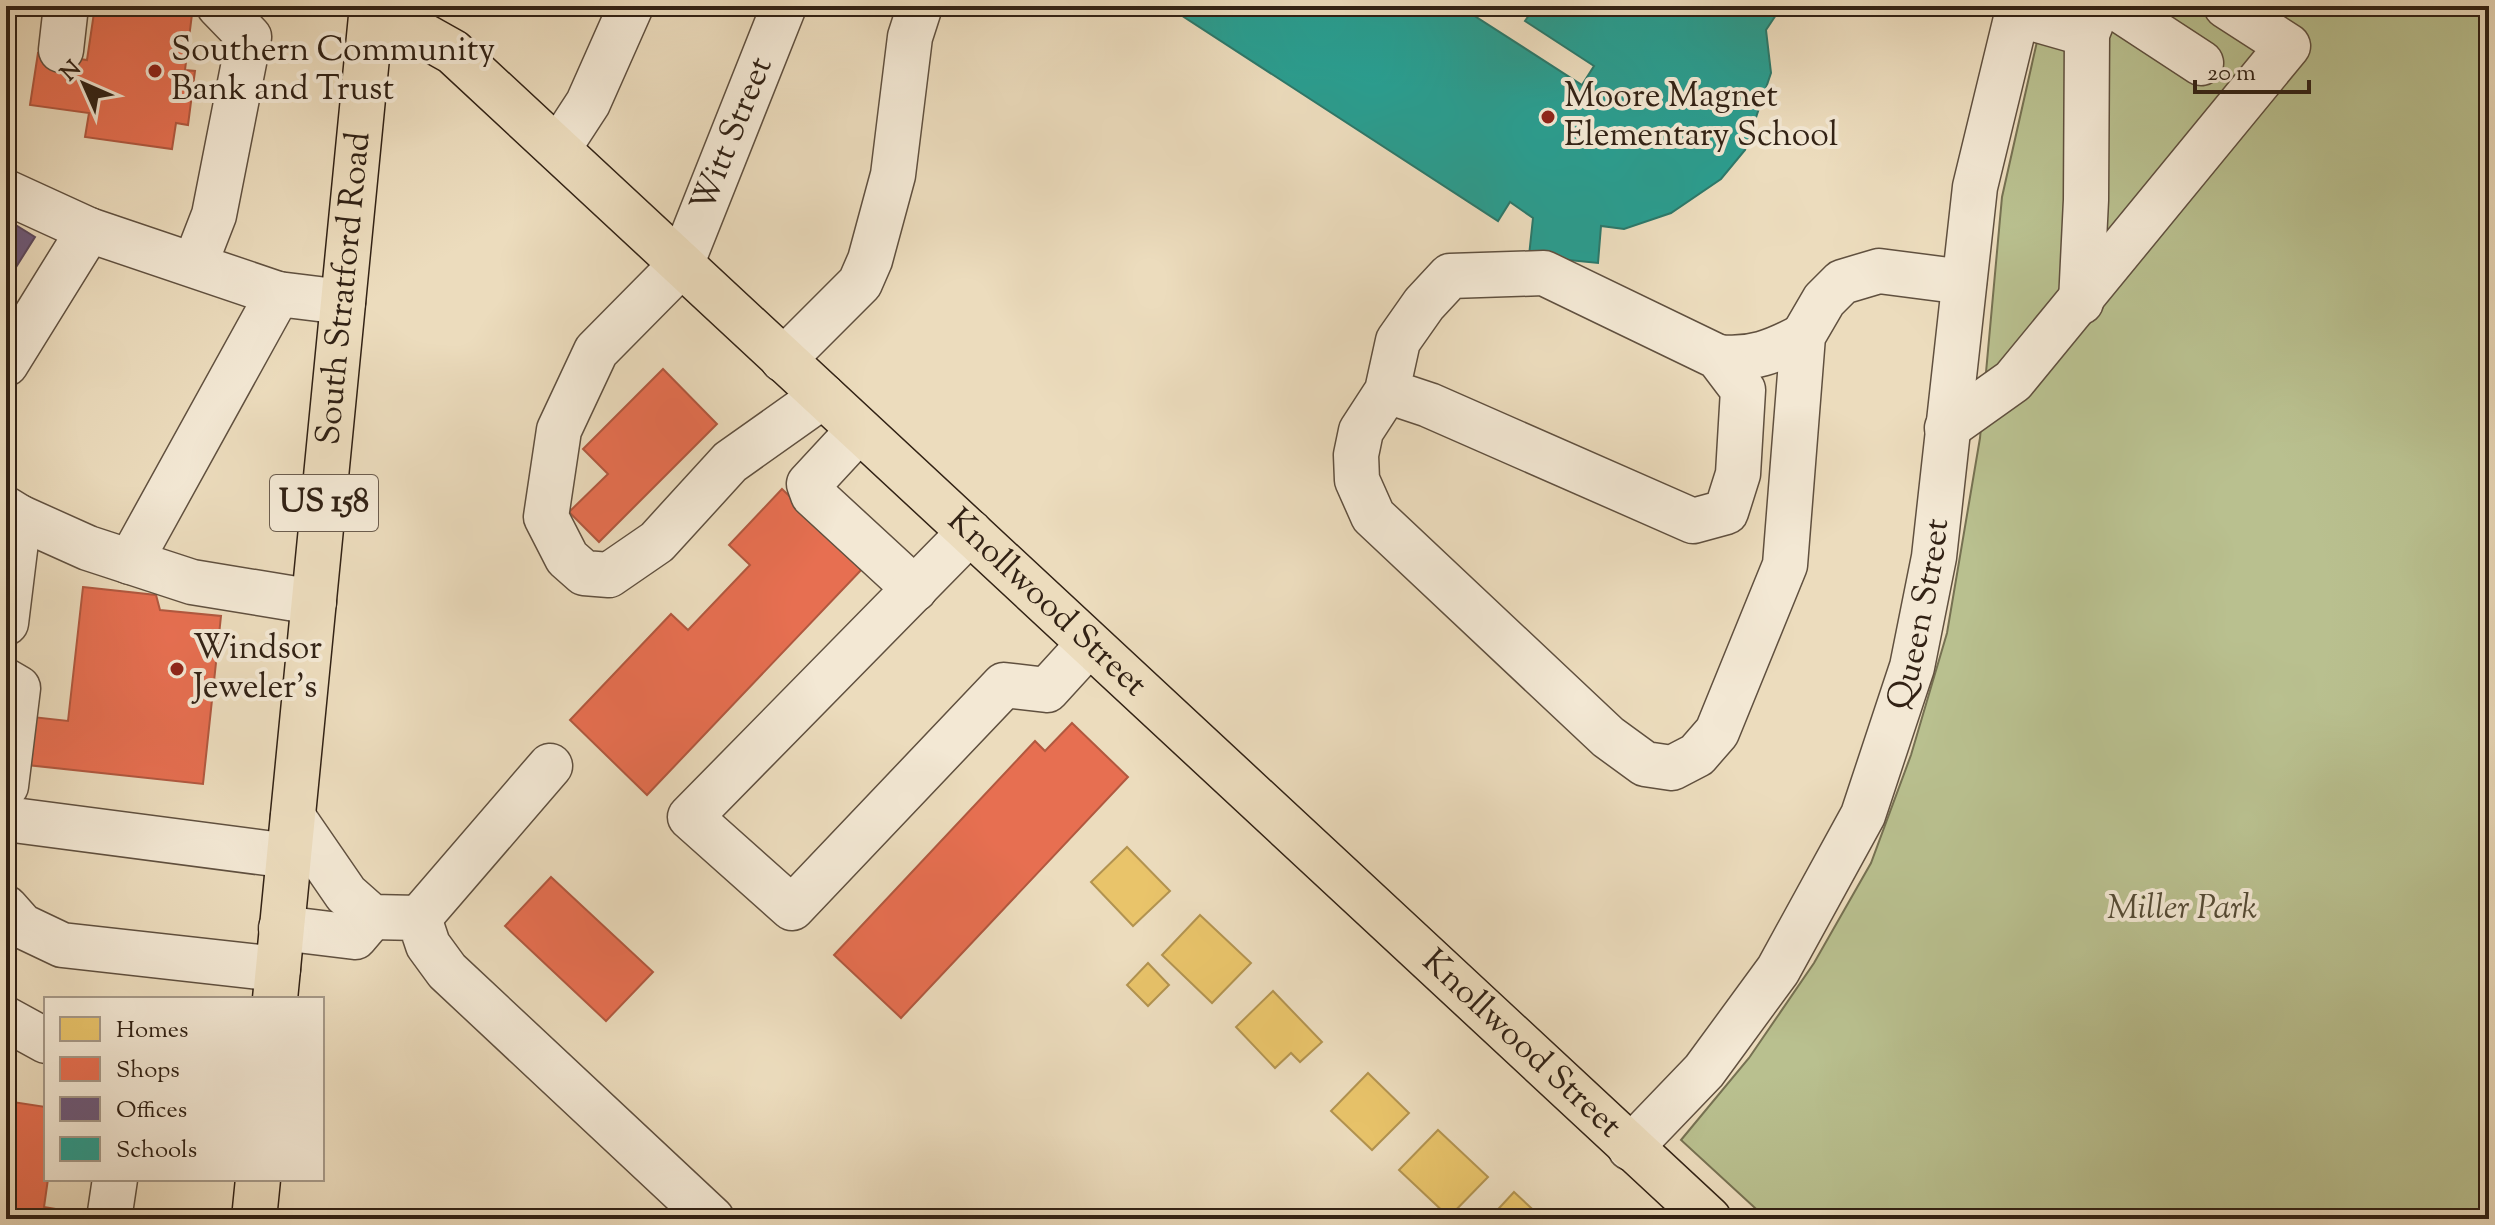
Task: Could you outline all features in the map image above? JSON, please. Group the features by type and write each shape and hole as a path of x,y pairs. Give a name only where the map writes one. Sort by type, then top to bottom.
{"main road":[{"name":"Knollwood Street","path":"372,6 453,52 1709,1219"},
{"name":"South Stratford Road","path":"278,965 372,6"},
{"path":"254,1219 258,1181"}],"street":[{"path":"61,50 66,6"},
{"path":"195,264 214,215 249,37 219,6"},
{"path":"558,149 588,103 631,6"},
{"name":"Witt Street","path":"681,265 784,6"},
{"path":"783,360 860,283 870,260 893,175 910,37 920,6"},
{"path":"1947,428 2013,381 2081,302 2288,46 2226,6"},
{"path":"2018,10 2099,15 2201,63"},
{"name":"Queen Street","path":"1630,1148 1704,1071 1778,970 1863,815 1912,667 1934,557 1975,187 2018,10"},
{"path":"2081,302 2099,15"},
{"path":"6,192 89,230 278,294 343,302"},
{"path":"6,364 89,230"},
{"path":"681,265 596,351 559,430 546,517 567,558 584,573 609,575 657,542 730,462 823,396"},
{"path":"1803,336 1773,352 1737,359 1718,357 1544,273 1450,276 1424,304 1398,341 1387,391 1361,431 1356,455 1357,480 1373,516 1608,737 1645,764 1672,768 1697,755 1717,732 1785,565 1803,336 1824,300 1842,282 1879,271 1964,282"},
{"path":"130,562 278,294"},
{"path":"1718,357 1743,390 1738,474 1726,512"},
{"path":"1387,391 1429,405 1693,521 1726,512 1786,533"},
{"path":"859,430 809,484 813,495 915,589"},
{"path":"6,623 13,513 88,548 192,582 314,602"},
{"path":"970,532 690,817 792,908 1004,685 1047,690 1089,644"},
{"path":"6,681 18,688 6,786"},
{"path":"419,918 550,766"},
{"path":"6,819 291,836 372,917 419,918"},
{"path":"11,926 62,945 278,965 355,937 372,917"},
{"path":"419,918 428,945 447,971 712,1219"},
{"path":"6,1019 44,1040"},
{"path":"109,1219 115,1181"}],"green space":[{"name":"Miller Park","path":"2045,6 2489,6 2489,1219 1767,1219 1681,1140 1749,1058 1814,963 1871,863 1911,755 1947,633 1980,438 2002,197"}],"building: Homes":[{"path":"1127,847 1170,891 1133,926 1091,882"},
{"path":"1200,915 1251,963 1212,1003 1162,955"},
{"path":"1148,963 1169,985 1148,1006 1127,985"},
{"path":"1273,991 1322,1042 1300,1062 1291,1053 1275,1068 1236,1027"},
{"path":"1368,1073 1409,1113 1372,1150 1331,1111"},
{"path":"1438,1130 1488,1177 1449,1217 1399,1170"},
{"path":"1514,1192 1543,1219 1489,1219"}],"building: Shops":[{"path":"95,6 193,6 185,70 195,71 188,125 176,123 172,149 85,137 89,113 30,105 38,53 87,60"},
{"path":"663,369 717,424 599,542 569,512 608,474 583,449"},
{"path":"782,489 864,567 647,795 570,720 671,614 688,630 750,565 729,545"},
{"path":"83,587 156,595 160,610 221,616 203,784 18,764 24,716 68,721"},
{"path":"1072,723 1128,777 901,1018 834,955 1035,741 1045,751"},
{"path":"551,877 653,972 606,1021 505,926"},
{"path":"6,1101 44,1107 44,1181 48,1181 44,1207 62,1210 61,1219 6,1219"}],"building: Offices":[{"path":"6,219 35,237 6,283"}],"building: Schools":[{"name":"Moore Magnet Elementary School","path":"1167,6 1459,6 1582,85 1594,66 1525,21 1535,6 1782,6 1766,30 1771,73 1745,150 1721,179 1671,213 1624,229 1601,226 1598,263 1529,256 1533,218 1510,202 1498,221"}],"place":[{"name":"Southern Community Bank and Trust","path":"155,71"},
{"name":"Moore Magnet Elementary School","path":"1548,117"},
{"name":"Windsor Jeweler's","path":"177,669"}]}
